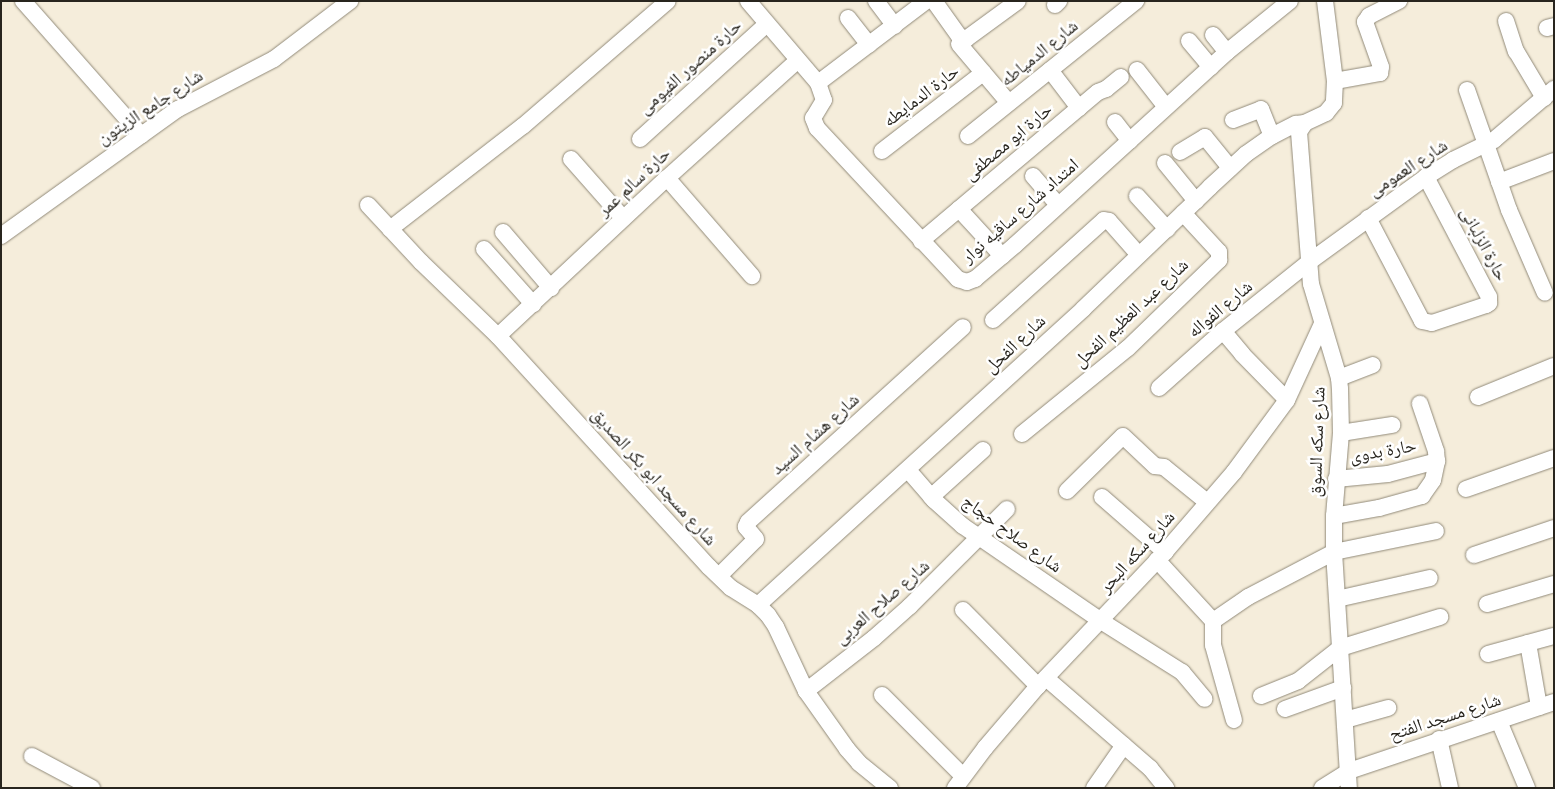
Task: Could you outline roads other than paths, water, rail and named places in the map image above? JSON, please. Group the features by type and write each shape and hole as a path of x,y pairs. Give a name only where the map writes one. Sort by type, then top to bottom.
{"street":[{"path":"23,1 141,135"},
{"name":"شارع جامع الزيتون","path":"1,236 141,135 186,105 274,59 350,1"},
{"path":"390,229 523,126 668,1"},
{"path":"748,1 818,83 924,3 959,36 966,39 1018,1"},
{"path":"876,1 895,26"},
{"name":"شارع الدمياطه","path":"968,136 1136,1"},
{"name":"امتداد شارع ساقيه نوار","path":"818,83 824,100 813,118 817,128 958,279 967,282 976,279 1211,67 1290,1"},
{"path":"1305,123 1326,113 1334,103 1335,81 1325,1"},
{"path":"1335,81 1380,73 1381,67 1365,22 1369,16 1399,1"},
{"path":"848,18 868,45"},
{"path":"1506,21 1516,51 1549,93"},
{"name":"حارة منصور الفيومى","path":"640,138 767,24"},
{"path":"1213,35 1228,52"},
{"path":"1189,41 1211,67"},
{"path":"959,44 1009,103"},
{"name":"حارة سالم عمر","path":"498,336 623,218 798,60"},
{"path":"1050,70 1079,108"},
{"path":"1137,70 1166,108"},
{"name":"حارة الدمايطه","path":"882,150 984,73"},
{"name":"حارة ابو مصطفى","path":"921,241 1079,108 1121,77"},
{"path":"1467,90 1499,182 1545,293"},
{"name":"شارع العمومى","path":"1309,262 1426,177 1453,160 1485,145 1549,93"},
{"path":"1233,120 1261,109 1272,136"},
{"path":"1115,122 1130,141"},
{"name":"شارع الفحل","path":"758,605 908,470 1230,168 1272,136 1296,124 1305,123"},
{"name":"شارع سكه السوق","path":"1305,123 1299,132 1312,293 1339,378 1341,433 1336,479 1334,552 1349,771 1348,788"},
{"path":"1180,152 1205,137 1230,168"},
{"path":"571,159 623,218"},
{"path":"1499,182 1554,160"},
{"path":"1165,163 1196,201"},
{"path":"1034,176 1058,206"},
{"name":"حارة الزلبانى","path":"1368,218 1420,318 1425,323 1432,323 1486,305 1490,300 1426,177"},
{"path":"667,178 752,276"},
{"path":"1137,196 1167,228"},
{"name":"شارع مسجد ابو بكر الصديق","path":"368,204 421,262 498,336 719,576 741,596 758,605 776,627 806,690 854,757 890,788"},
{"path":"959,209 1002,256"},
{"name":"شارع عبد العظيم الفحل","path":"1022,434 1128,348 1219,260 1219,252 1183,213"},
{"path":"993,320 1104,220 1109,221 1139,255"},
{"path":"503,232 551,288"},
{"path":"484,249 533,304"},
{"name":"شارع الفواله","path":"1159,388 1223,331 1309,262"},
{"name":"شارع سكه البحر","path":"959,782 1042,682 1161,556 1234,472 1287,400 1322,324"},
{"name":"شارع هشام السيد","path":"719,576 756,539 746,527 748,522 963,327"},
{"path":"1223,331 1242,354 1287,400"},
{"path":"1339,378 1373,365"},
{"path":"1478,397 1554,366"},
{"path":"1334,516 1379,508 1422,496 1433,480 1437,461 1436,451 1420,404"},
{"path":"1341,433 1392,425"},
{"path":"1067,491 1123,436 1155,466 1164,466 1207,502"},
{"path":"931,497 983,450"},
{"path":"1466,489 1554,458"},
{"name":"حارة بدوى","path":"1336,479 1388,474 1437,461"},
{"name":"شارع صلاح حجاج","path":"908,470 931,497 979,538 1101,621 1182,672 1205,699"},
{"path":"1102,497 1161,556 1213,620 1213,645 1234,720"},
{"name":"شارع صلاح العربى","path":"806,690 874,638 910,606 1007,509"},
{"path":"1474,555 1554,528"},
{"path":"1213,620 1248,597 1334,552 1436,530"},
{"path":"1337,599 1430,578"},
{"path":"1487,604 1554,584"},
{"path":"963,610 1042,682 1124,745 1150,768 1166,788"},
{"path":"1261,696 1298,682 1340,648 1440,617"},
{"path":"1488,654 1554,636"},
{"path":"1528,643 1546,704"},
{"path":"1284,708 1343,688"},
{"path":"882,695 959,782"},
{"name":"شارع مسجد الفتح","path":"1322,788 1349,771 1546,704"},
{"path":"1345,720 1388,708"},
{"path":"1499,721 1527,788"},
{"path":"1439,739 1450,788"},
{"path":"1094,788 1124,745"},
{"path":"32,756 92,788"}]}
